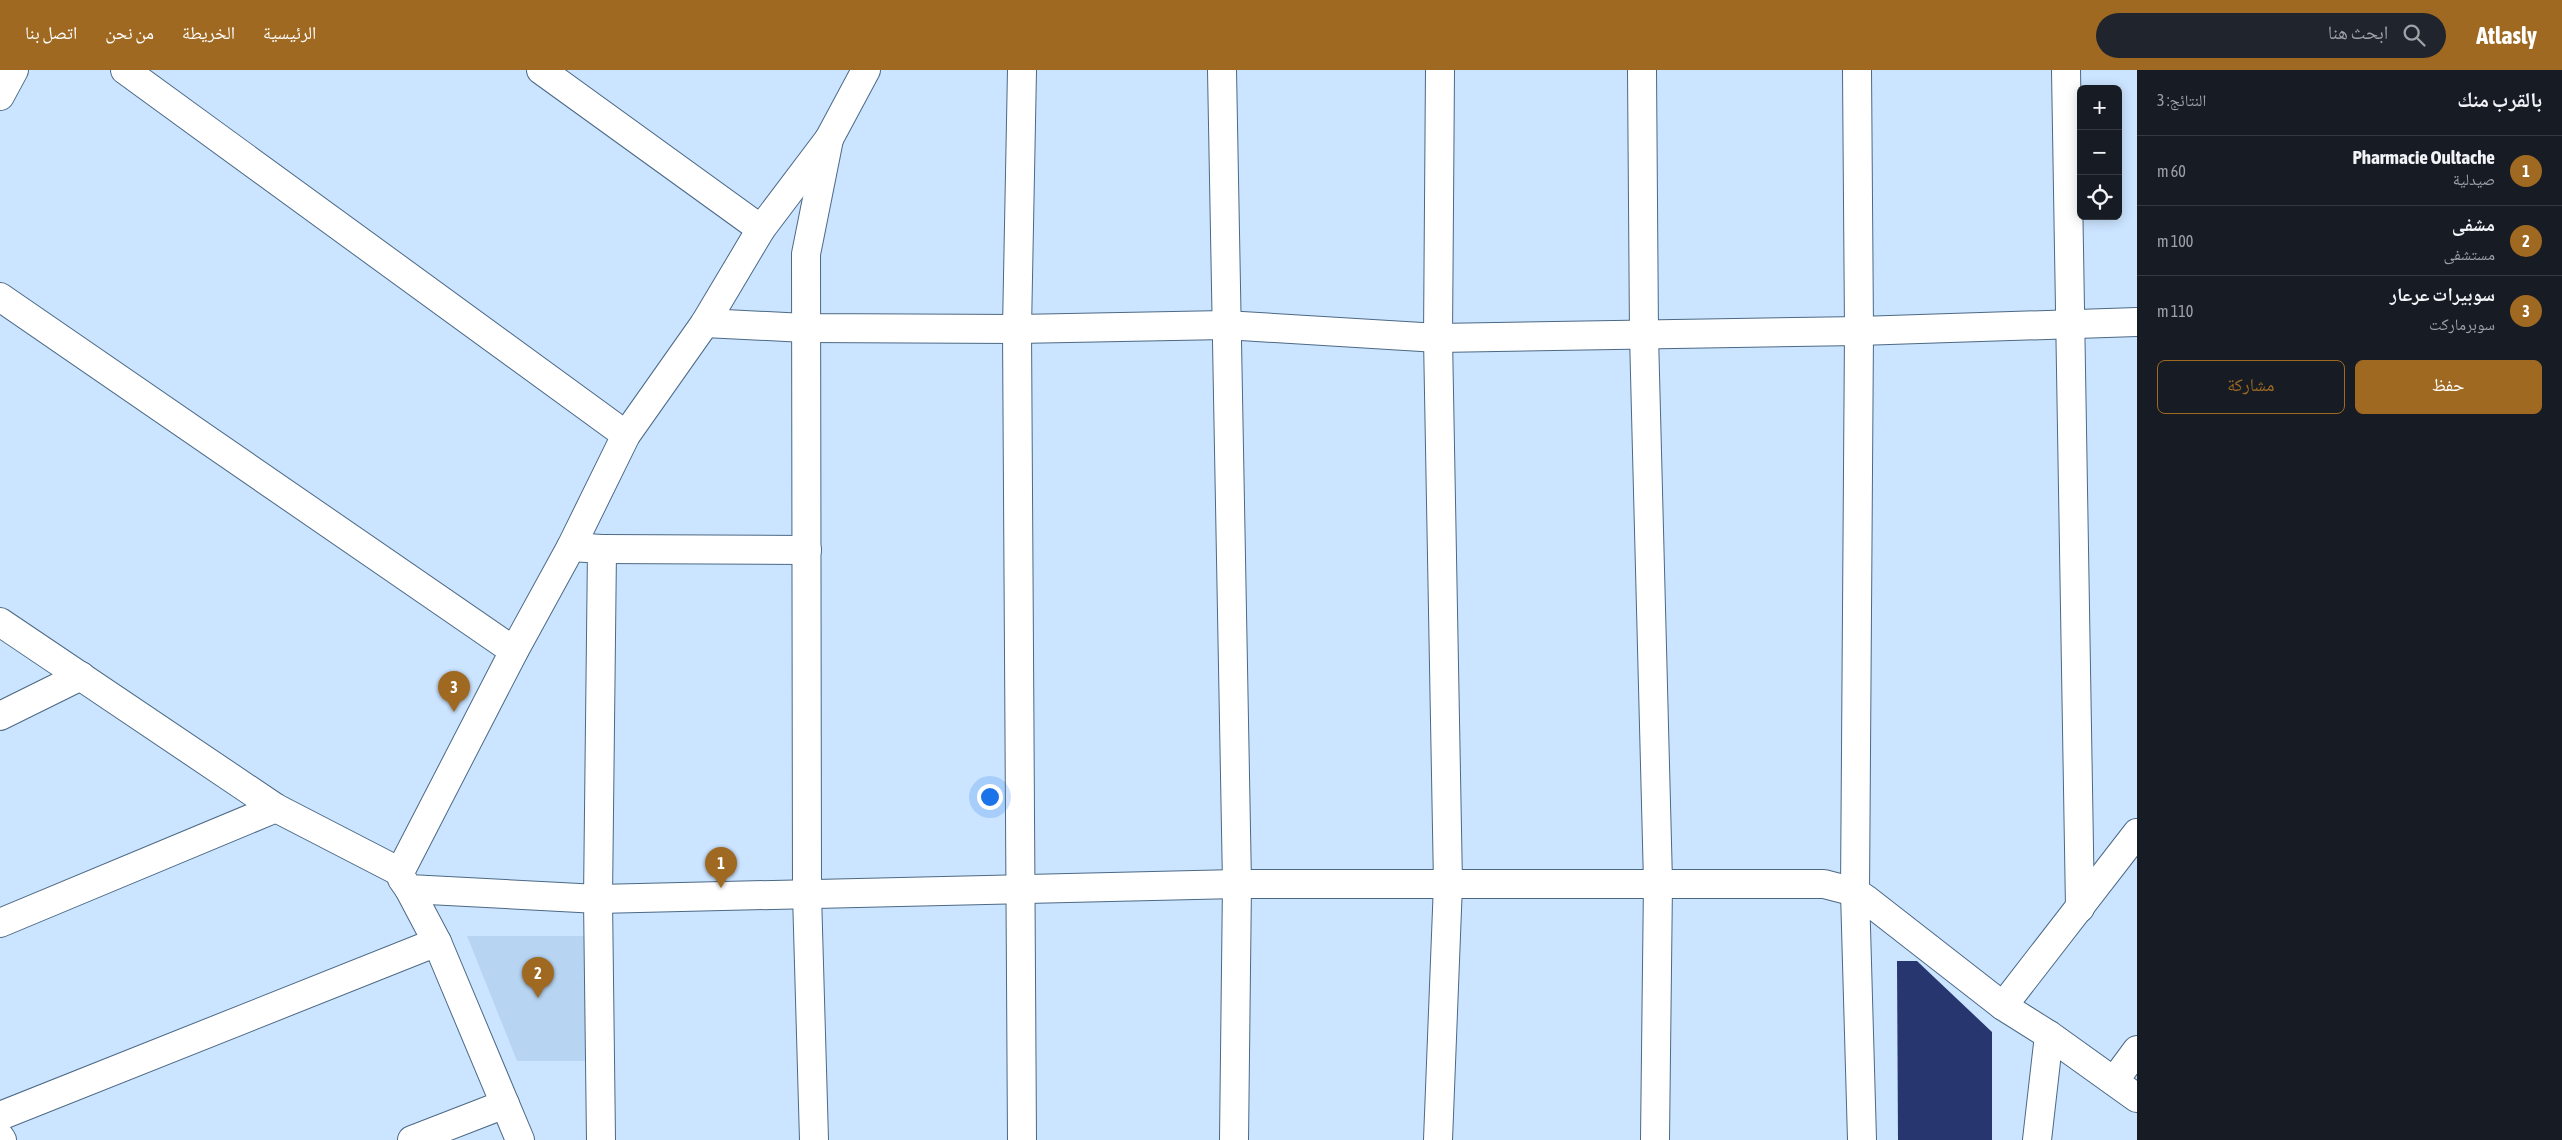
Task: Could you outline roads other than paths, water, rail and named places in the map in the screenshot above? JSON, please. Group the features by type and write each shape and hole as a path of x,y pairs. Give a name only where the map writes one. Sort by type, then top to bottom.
{"street":[{"path":"0,96 14,70"},
{"path":"126,70 626,435"},
{"path":"541,70 761,229"},
{"path":"405,880 514,651 572,547 626,435 705,323 761,229 829,139 866,70"},
{"path":"1022,70 1017,329 1022,1140"},
{"path":"1222,70 1225,325 1237,884 1234,1140"},
{"path":"1438,1140 1448,884 1438,338 1440,70"},
{"path":"1642,70 1644,335 1658,882 1656,1140"},
{"path":"1857,70 1859,331 1854,892 1862,1140"},
{"path":"2066,70 2080,908"},
{"path":"814,1140 807,894 806,254 829,139"},
{"path":"0,297 514,651"},
{"path":"705,323 805,328 1017,329 1225,325 1438,338 1859,331 2137,322"},
{"path":"572,547 602,549 807,550"},
{"path":"601,1140 598,899 602,549"},
{"path":"0,622 276,808 405,880 598,899 1237,884 1658,882 1824,884 1854,892 1868,900 2003,1006 2049,1035 2137,1098"},
{"path":"0,716 81,676"},
{"path":"0,923 276,808"},
{"path":"2003,1006 2137,833"},
{"path":"405,880 437,942 520,1140"},
{"path":"0,1116 437,942"},
{"path":"2037,1140 2049,1035"},
{"path":"2114,1080 2137,1050"},
{"path":"412,1140 505,1104"}],"place":[{"name":"سوبيرات عرعار","path":"454,712"},
{"name":"Pharmacie Oultache","path":"721,888"},
{"name":"مشفى","path":"538,998"}]}
